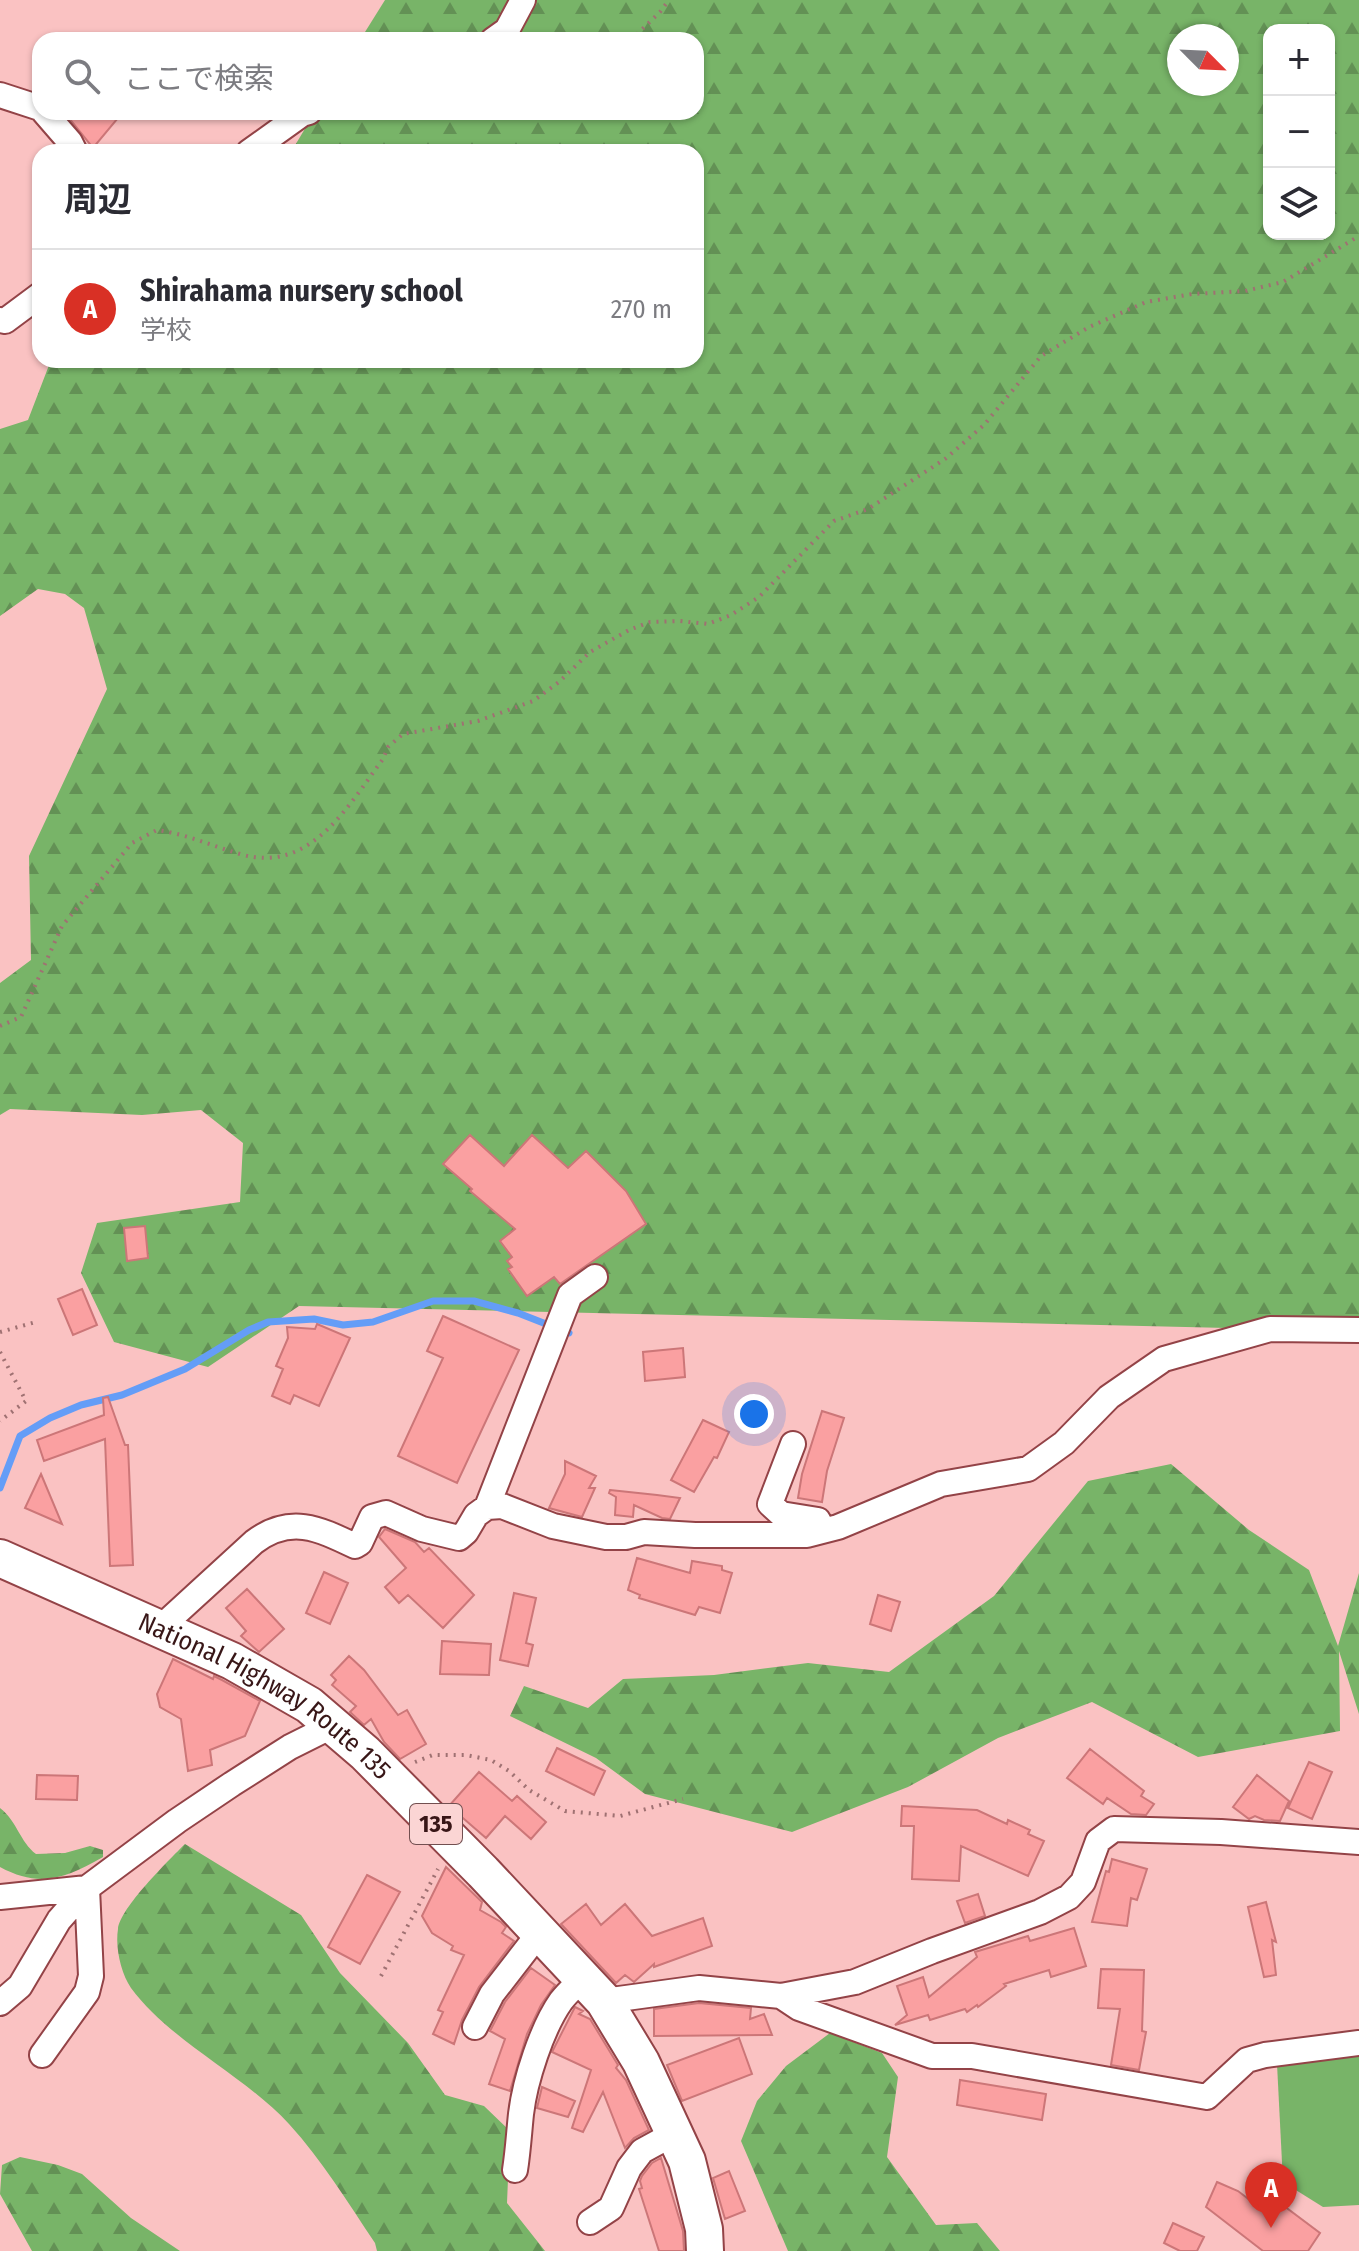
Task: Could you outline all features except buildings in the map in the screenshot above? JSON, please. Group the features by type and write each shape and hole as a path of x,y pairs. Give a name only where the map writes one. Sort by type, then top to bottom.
{"highway":[{"name":"National Highway Route 135","path":"0,1558 232,1661 281,1687 334,1725 390,1779 594,1989 641,2062 687,2161 704,2229 705,2251"}],"street":[{"path":"504,32 523,0"},
{"path":"0,95 32,105"},
{"path":"51,120 71,144"},
{"path":"260,144 294,120"},
{"path":"0,320 5,321 32,301"},
{"path":"487,1507 570,1295 595,1277"},
{"path":"160,1628 267,1532 297,1525 355,1546 360,1543 372,1517 386,1513 422,1529 459,1538 476,1515 487,1507 502,1506 553,1526 606,1537 626,1537 644,1532 807,1535 941,1484 1028,1469 1064,1443 1109,1397 1164,1359 1270,1329 1359,1330"},
{"path":"793,1444 770,1504 781,1514 818,1520 823,1531"},
{"path":"0,2003 20,1986 47,1937 87,1888 232,1784 290,1747 334,1725"},
{"path":"515,2170 521,2112 535,2059 547,2026 562,2000 594,1989 699,1988 781,1996 855,1982 1040,1912 1069,1897 1083,1882 1098,1841 1114,1829 1221,1832 1359,1842"},
{"path":"10,1897 87,1888"},
{"path":"42,2055 87,1992 91,1976 87,1888"},
{"path":"10,1897 39,1918 47,1937"},
{"path":"475,2027 492,1994 540,1932"},
{"path":"781,1996 799,2008 932,2056 972,2056 1207,2097 1247,2060 1359,2043"},
{"path":"590,2222 611,2208 629,2168 642,2151 675,2133"}],"path":[{"path":"639,32 669,0"},
{"path":"0,1026 21,1017 62,926 132,843 157,830 208,841 242,855 270,857 300,851 323,835 383,759 388,747 403,734 478,721 533,701 559,682 590,652 629,630 650,622 708,624 731,615 759,597 834,521 868,509 945,459 984,425 1041,356 1089,327 1146,302 1192,294 1245,291 1283,282 1359,236"},
{"path":"0,1332 36,1322"},
{"path":"0,1352 26,1401 0,1421"},
{"path":"390,1779 406,1764 433,1755 466,1755 491,1760 509,1771 529,1790 565,1811 620,1816 683,1799"},
{"path":"381,1976 453,1842"}],"green space":[{"path":"385,0 1359,0 1359,1343 1270,1329 299,1306 208,1367 114,1342 81,1273 97,1223 240,1202 243,1143 201,1110 142,1115 10,1109 0,1115 0,983 31,960 29,856 107,689 84,608 65,594 38,589 0,616 0,429 28,420 48,368 704,368 704,144 296,144 310,120 704,120 704,32 365,32"},
{"path":"1171,1464 1249,1530 1309,1570 1338,1646 1359,1573 1359,1714 1339,1651 1340,1731 1198,1757 1092,1702 998,1738 908,1787 792,1832 645,1794 596,1758 510,1716 524,1686 588,1708 623,1679 714,1675 808,1663 889,1672 994,1596 1088,1481"},
{"path":"0,1808 36,1854 65,1853 90,1846 103,1850 103,1857 76,1871 52,1878 14,1874 0,1867"},
{"path":"185,1844 301,1915 340,1973 408,2043 445,2095 484,2106 510,2131 507,2203 545,2251 377,2251 375,2243 334,2182 289,2124 271,2106 147,2007 124,1975 118,1952 118,1929 136,1897"},
{"path":"830,2033 882,2053 898,2077 887,2157 936,2225 977,2223 1000,2251 788,2251 741,2141 757,2101 786,2066"},
{"path":"1359,2053 1359,2205 1323,2207 1283,2182 1277,2064"},
{"path":"20,2157 82,2174 131,2218 180,2251 32,2251 0,2194 2,2165"}],"waterway":[{"path":"0,1488 20,1436 50,1418 81,1405 122,1395 185,1369 249,1330 268,1322 314,1319 343,1325 373,1322 433,1301 474,1301 518,1313 569,1333"}],"place":[{"name":"Shirahama nursery school","path":"1271,2228"}]}
